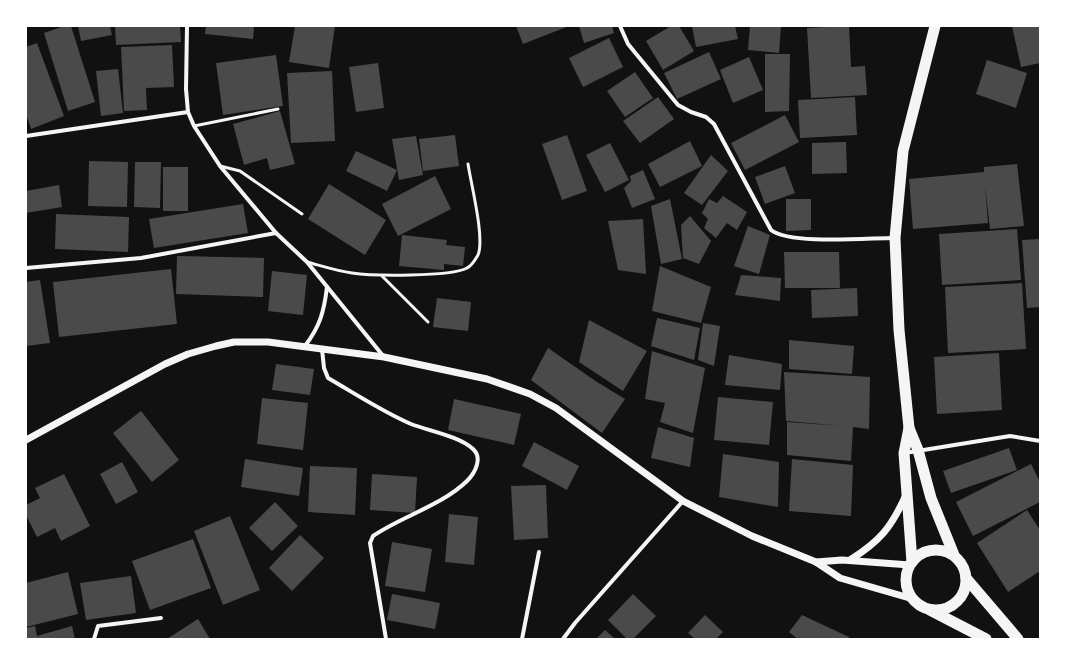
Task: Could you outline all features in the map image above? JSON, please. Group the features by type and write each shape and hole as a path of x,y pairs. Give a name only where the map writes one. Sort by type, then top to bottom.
{"highway":[{"path":"928,609 938,610 947,608 962,596 966,587 964,568 954,555 931,498 918,450 909,428 899,330 895,238 903,151 935,26"},
{"path":"909,428 904,453 911,563 906,583 913,599 928,609 986,639"},
{"path":"911,563 919,555 936,549 945,550 954,555"},
{"path":"966,578 1018,639"}],"street":[{"path":"187,26 186,89 188,112 194,126 220,166 276,233 307,262 384,357"},
{"path":"620,26 628,44 678,104 691,112 706,117 714,124 770,230 776,234 786,237 816,239 895,238"},
{"path":"26,136 188,112"},
{"path":"26,268 141,258 276,233"},
{"path":"305,346 316,331 324,310 327,287"},
{"path":"26,440 122,386 188,354 216,346 234,342 268,342 384,357 487,379 530,394 584,428 683,501 752,536 816,562 840,578 913,599"},
{"path":"322,348 324,368 328,378 410,423 461,441 474,449 478,457 477,466 468,480 450,494 373,536 370,543 386,639"},
{"path":"904,453 1010,436 1040,441"},
{"path":"850,560 871,547 886,533 907,493"},
{"path":"563,639 584,612 683,501"},
{"path":"522,639 539,552"},
{"path":"816,562 850,560 911,563"},
{"path":"94,639 98,626 161,618"}],"lane":[{"path":"194,126 278,108"},
{"path":"307,262 351,273 382,276 465,270 472,265 478,253 480,240 468,164"},
{"path":"220,166 240,171 302,214"},
{"path":"382,276 428,322"}],"building":[{"path":"64,26 71,26 95,102 68,111 44,33"},
{"path":"78,26 110,26 112,35 81,41"},
{"path":"115,26 180,26 181,42 116,45"},
{"path":"206,26 254,26 253,39 205,34"},
{"path":"295,26 335,26 329,68 289,62"},
{"path":"516,26 569,26 523,44"},
{"path":"579,26 612,26 614,33 584,43"},
{"path":"671,26 679,26 694,51 663,70 646,41"},
{"path":"692,26 735,26 738,39 696,47"},
{"path":"750,26 781,26 779,53 748,50"},
{"path":"849,26 851,67 865,66 867,95 811,98 807,28"},
{"path":"1012,26 1039,26 1040,63 1021,67"},
{"path":"609,38 623,67 583,87 569,58"},
{"path":"37,43 64,116 31,129 26,114 26,47"},
{"path":"172,45 174,87 146,88 147,110 124,111 121,47"},
{"path":"709,52 721,79 677,99 664,73"},
{"path":"765,54 790,54 789,111 765,112"},
{"path":"276,55 283,106 223,115 216,63"},
{"path":"749,57 763,90 733,103 720,70"},
{"path":"987,60 1027,73 1016,108 976,94"},
{"path":"378,63 384,108 356,112 349,67"},
{"path":"118,69 123,113 101,116 96,71"},
{"path":"332,71 335,141 291,143 287,73"},
{"path":"635,72 653,98 625,117 607,91"},
{"path":"658,97 674,119 640,143 623,121"},
{"path":"855,97 857,135 800,138 798,100"},
{"path":"280,111 295,164 270,170 267,158 244,165 233,124"},
{"path":"785,115 799,142 745,170 731,143"},
{"path":"455,135 459,166 423,171 419,139"},
{"path":"567,135 587,191 562,200 542,144"},
{"path":"416,136 423,175 399,180 392,139"},
{"path":"690,141 702,166 660,187 648,164"},
{"path":"846,142 847,173 812,174 812,143"},
{"path":"610,143 629,180 605,192 586,155"},
{"path":"356,151 397,170 387,191 346,171"},
{"path":"711,155 728,171 702,205 684,193"},
{"path":"89,161 128,162 127,207 88,206"},
{"path":"135,162 161,162 160,208 134,207"},
{"path":"1017,164 1024,226 990,229 985,185 988,223 913,229 909,179 984,172 984,167"},
{"path":"785,166 795,193 765,204 755,177"},
{"path":"163,167 188,167 188,211 163,211"},
{"path":"643,170 655,199 632,208 624,188 631,181 630,176"},
{"path":"435,176 451,209 398,236 382,204"},
{"path":"329,184 386,220 365,255 308,219"},
{"path":"59,185 62,207 26,213 26,191"},
{"path":"723,196 747,212 737,230 727,223 716,238 704,228 708,219 702,213 709,199 717,203"},
{"path":"670,199 682,259 661,264 651,206"},
{"path":"786,199 811,199 811,230 786,231"},
{"path":"243,204 248,233 154,248 149,219"},
{"path":"56,214 129,217 128,252 55,249"},
{"path":"690,216 711,241 699,264 683,258 681,225"},
{"path":"643,219 646,274 618,270 608,221"},
{"path":"748,226 770,235 759,274 734,266"},
{"path":"1017,229 1021,280 942,285 939,234"},
{"path":"402,235 447,240 446,245 465,247 463,266 444,264 444,270 399,266"},
{"path":"1040,239 1040,307 1027,308 1022,240"},
{"path":"784,252 839,252 840,288 785,288"},
{"path":"177,256 264,258 263,297 176,294"},
{"path":"660,266 711,287 701,323 652,311"},
{"path":"171,269 177,324 59,337 53,282"},
{"path":"272,271 307,275 303,315 268,311"},
{"path":"741,275 781,278 780,301 735,295"},
{"path":"40,280 50,343 26,346 26,282"},
{"path":"1022,283 1026,349 948,353 945,287"},
{"path":"857,288 858,316 812,318 811,290"},
{"path":"437,298 471,302 468,331 433,327"},
{"path":"657,318 700,328 694,360 651,346"},
{"path":"589,320 647,351 623,391 579,362"},
{"path":"703,323 720,326 714,366 698,360"},
{"path":"789,340 854,346 852,374 789,369"},
{"path":"548,348 597,382 625,399 602,433 531,380"},
{"path":"652,351 705,368 693,433 660,422 665,403 645,399"},
{"path":"999,353 1002,410 937,414 934,357"},
{"path":"729,355 782,364 780,390 725,385"},
{"path":"276,364 314,369 310,395 272,390"},
{"path":"784,372 870,377 869,429 853,427 851,461 787,455 787,422 843,426 786,421"},
{"path":"718,397 773,402 769,445 714,440"},
{"path":"262,398 308,403 303,450 257,444"},
{"path":"454,399 521,414 514,445 448,430"},
{"path":"141,411 179,460 152,482 113,433"},
{"path":"658,427 694,438 690,467 651,458"},
{"path":"534,442 579,466 567,490 522,466"},
{"path":"1009,448 1017,470 951,493 943,471"},
{"path":"723,454 779,462 778,507 719,497"},
{"path":"245,459 303,468 299,496 241,487"},
{"path":"792,459 853,465 851,516 789,511"},
{"path":"122,462 138,492 116,504 100,474"},
{"path":"1031,464 1040,482 1040,502 973,536 956,502"},
{"path":"310,466 357,468 355,515 308,512"},
{"path":"64,474 90,526 61,541 55,528 37,537 26,515 26,505 40,498 35,488"},
{"path":"372,474 417,477 415,513 370,510"},
{"path":"546,485 548,538 514,540 511,486"},
{"path":"275,502 298,526 272,551 249,528"},
{"path":"1027,510 1040,530 1040,571 1008,592 977,543"},
{"path":"449,514 478,517 474,565 445,562"},
{"path":"230,516 260,590 223,605 194,531"},
{"path":"300,535 324,558 292,591 269,568"},
{"path":"193,539 211,588 150,610 132,561"},
{"path":"392,542 432,549 425,592 385,586"},
{"path":"68,572 78,614 26,627 26,583"},
{"path":"131,576 136,613 86,620 80,583"},
{"path":"392,594 440,603 435,629 387,620"},
{"path":"633,594 656,616 633,639 627,639 608,620"},
{"path":"705,615 723,632 716,639 695,639 688,633"},
{"path":"802,615 849,637 849,639 798,639 789,632"},
{"path":"198,619 210,639 167,639"},
{"path":"35,626 37,636 72,626 75,639 26,639 26,628"},
{"path":"605,630 615,639 596,639"}]}
